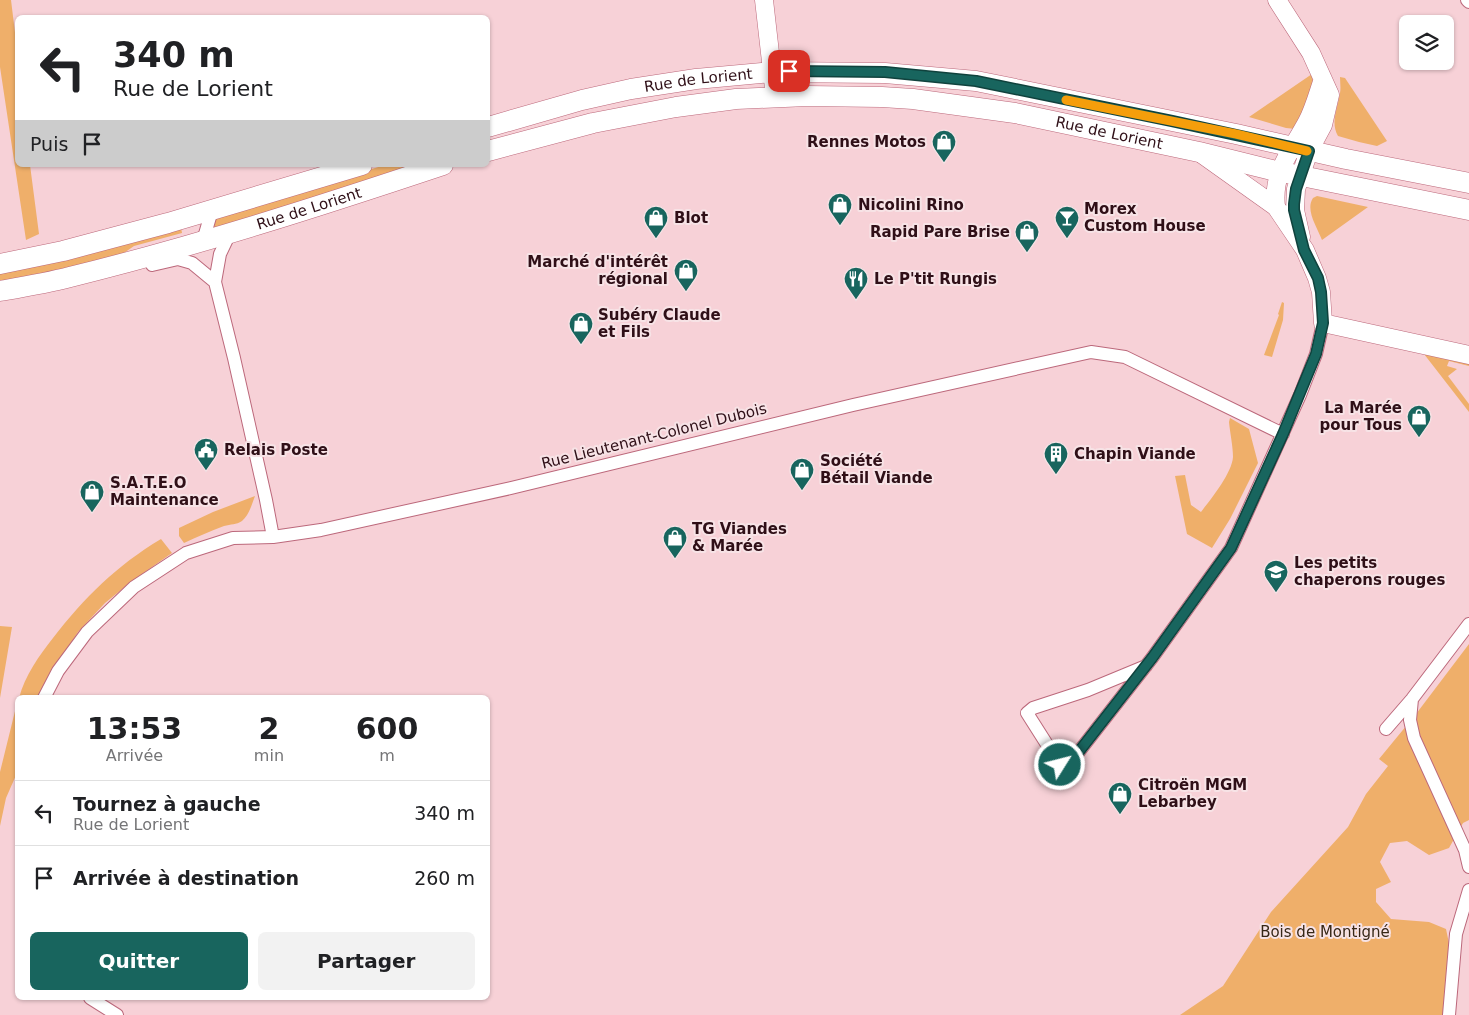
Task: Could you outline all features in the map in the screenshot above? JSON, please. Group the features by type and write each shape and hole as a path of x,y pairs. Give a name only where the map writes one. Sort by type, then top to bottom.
{"main road":[{"name":"Rue de Lorient","path":"490,126 582,100 631,89 696,79 772,72 885,72 969,80 1469,183"},
{"path":"1015,113 1020,90"},
{"name":"Rue de Lorient","path":"491,149 632,114 728,100 844,96 913,99 1015,113 1279,171 1469,210"},
{"name":"Rue de Lorient","path":"0,264 63,251 212,210 355,167"},
{"name":"Rue de Lorient","path":"0,292 70,278 203,241 438,167"}],"street":[{"path":"764,0 775,97"},
{"path":"1276,207 1275,196 1279,171 1323,125 1330,95 1311,52 1277,0"},
{"name":"Rue de Lorient","path":"490,126 491,149"},
{"path":"1301,149 1301,175 1296,189 1294,210 1304,250"},
{"path":"1146,666 1088,690 1033,708 1027,713 1060,765 1070,763 1146,666 1231,548 1283,434 1316,354 1323,323 1322,299 1318,278 1304,250 1276,207 1199,152"},
{"path":"203,241 212,210"},
{"path":"230,233 220,254 215,282 234,358 273,536"},
{"name":"Rue de Lorient","path":"70,278 86,281 178,259 192,263 215,282"},
{"path":"1323,323 1469,355"},
{"name":"Rue Lieutenant-Colonel Dubois","path":"46,695 58,671 87,632 134,587 186,552 233,538 273,536 321,530 511,488 844,407 1091,352 1125,358 1283,434"},
{"path":"1386,729 1412,699 1469,624"},
{"path":"1412,699 1410,720 1414,738 1464,850 1469,867"},
{"path":"1449,1015 1456,934 1469,890"},
{"path":"93,1000 117,1015"}],"green space":[{"path":"0,0 11,0 15,33 15,167 0,67"},
{"path":"1312,74 1314,89 1296,129 1286,128 1249,117"},
{"path":"1340,77 1345,78 1387,141 1377,146 1338,136 1335,120 1340,91"},
{"path":"15,167 30,167 39,234 26,240"},
{"path":"378,167 419,167 210,231 215,216"},
{"path":"1317,196 1368,207 1322,240 1310,208 1313,198"},
{"path":"181,227 182,233 134,246 121,255 0,283 0,268"},
{"path":"1282,302 1284,303 1283,320 1272,357 1264,355 1279,315"},
{"path":"1424,354 1469,364 1469,366 1449,361 1447,366 1457,369 1448,376 1469,404 1469,412"},
{"path":"1230,418 1249,429 1258,463 1230,519 1212,548 1187,534 1175,476 1185,475 1191,505 1201,512 1220,486 1232,463"},
{"path":"255,496 248,513 242,521 224,526 184,543 179,536 179,528 213,512"},
{"path":"161,539 172,553 105,603 78,632 39,695 20,695 25,681 38,659 77,609 115,571"},
{"path":"0,626 12,627 0,698"},
{"name":"Bois de Montigné","path":"1469,644 1469,820 1463,823 1449,848 1429,855 1407,841 1390,843 1380,862 1391,882 1376,889 1376,902 1391,919 1429,922 1446,929 1450,948 1452,1015 1180,1015 1223,986 1271,912 1348,827 1366,794 1388,766 1379,759"},
{"path":"15,711 15,778 6,798 0,826 0,772"}],"slow traffic":[{"path":"1066,100 1236,134 1307,151"}],"place":[{"name":"Rennes Motos","path":"944,163"},
{"name":"Nicolini Rino","path":"840,226"},
{"name":"Blot","path":"656,239"},
{"name":"Morex Custom House","path":"1067,239"},
{"name":"Rapid Pare Brise","path":"1027,253"},
{"name":"Marché d'intérêt régional","path":"686,292"},
{"name":"Le P'tit Rungis","path":"856,300"},
{"name":"Subéry Claude et Fils","path":"581,345"},
{"name":"La Marée pour Tous","path":"1419,438"},
{"name":"Relais Poste","path":"206,471"},
{"name":"Chapin Viande","path":"1056,475"},
{"name":"Société Bétail Viande","path":"802,491"},
{"name":"S.A.T.E.O Maintenance","path":"92,513"},
{"name":"TG Viandes & Marée","path":"675,559"},
{"name":"Les petits chaperons rouges","path":"1276,593"},
{"name":"Citroën MGM Lebarbey","path":"1120,815"}],"route":[{"path":"789,71 885,72 976,81 1236,134 1309,151 1296,189 1294,210 1304,250 1318,278 1323,323 1316,354 1300,394 1231,548 1152,658 1070,763 1060,765"}]}
